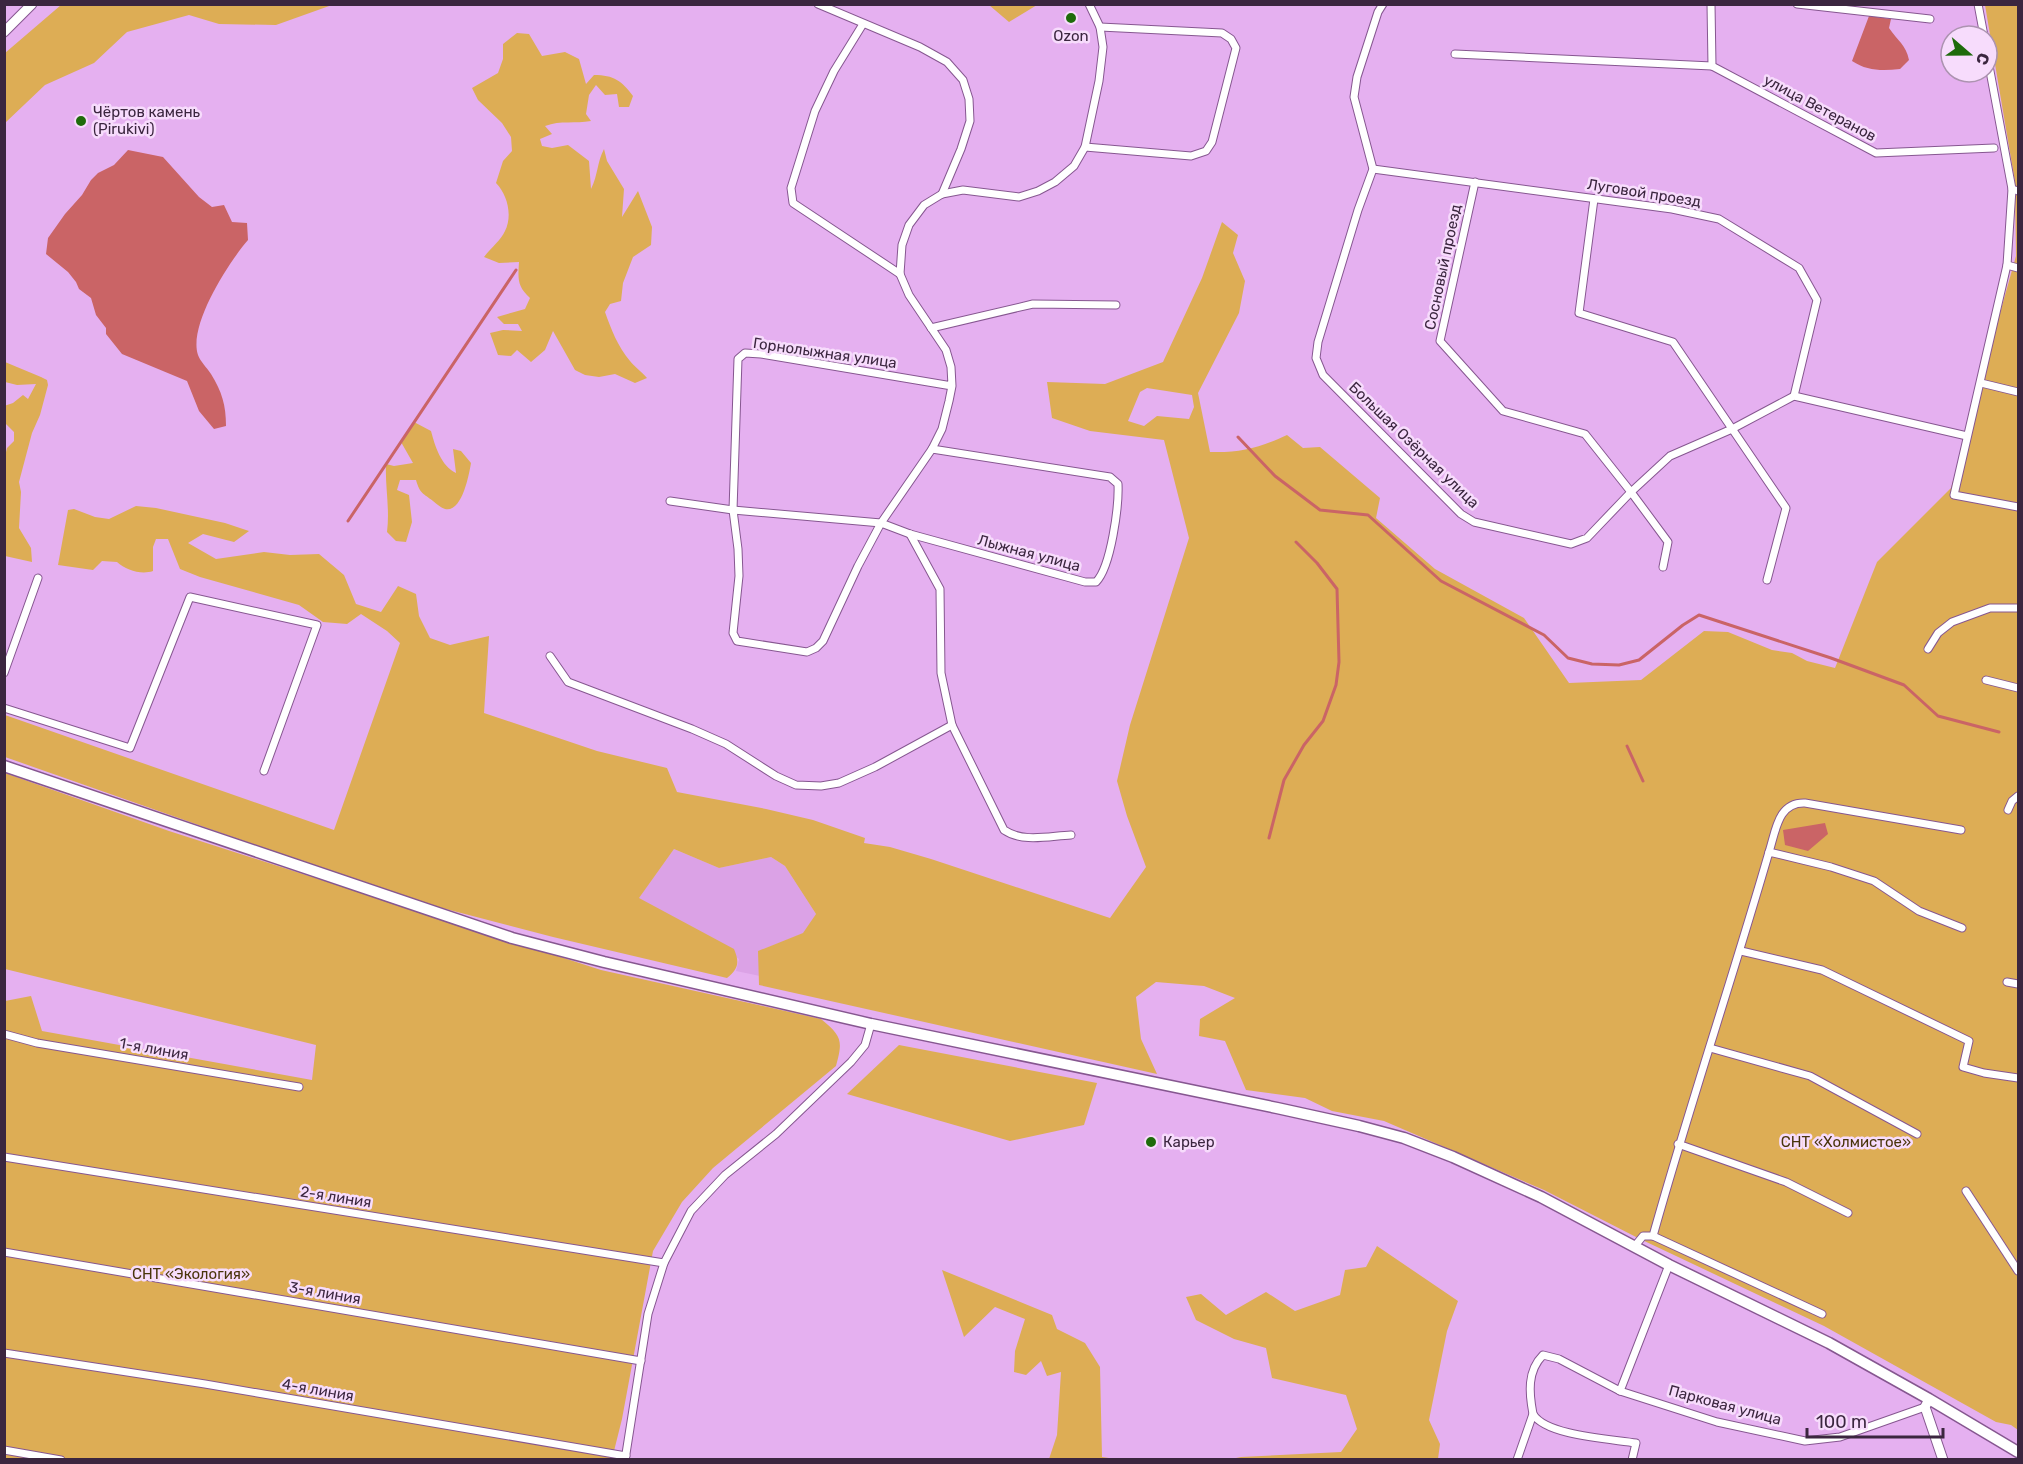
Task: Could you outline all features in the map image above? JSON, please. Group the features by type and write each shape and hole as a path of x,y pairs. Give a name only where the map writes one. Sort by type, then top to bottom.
{"main road":[{"path":"4,766 512,938 604,962 871,1024 1277,1108 1404,1138 1453,1157 1540,1197 1669,1265 1829,1342 1927,1403 2019,1452"}],"street":[{"path":"4,32 32,4"},
{"path":"818,4 920,47 947,62 963,80 969,99 970,121 942,194"},
{"path":"670,501 733,510 881,523 932,448 942,429 952,386 951,367 946,350 909,295 900,274 902,245 909,225 924,205 942,194 963,189 997,196 1019,197 1055,182 1074,166 1085,147 1099,81 1103,47 1100,27 1089,4"},
{"path":"1373,169 1354,97 1357,77 1378,12 1383,4"},
{"path":"1711,4 1712,66"},
{"path":"1797,4 1930,19"},
{"path":"1978,4 1981,24"},
{"path":"863,24 814,111 791,188 793,203 900,274"},
{"path":"1085,147 1191,156 1206,151 1212,142 1236,48 1231,39 1222,33 1100,27"},
{"name":"улица Ветеранов","path":"1455,54 1712,66 1876,153 1994,148"},
{"path":"1993,84 2015,190 2007,265 1954,495 2019,507"},
{"name":"Луговой проезд","path":"1373,169 1672,209 1719,219 1799,268 1817,300 1794,396"},
{"name":"Большая Озёрная улица","path":"1373,169 1358,210 1318,342 1316,358 1323,375 1461,514 1474,522 1571,544 1587,538 1670,456 1732,429 1794,396"},
{"name":"Сосновый проезд","path":"1475,182 1440,341 1503,411 1585,434 1668,542 1663,567"},
{"path":"1594,199 1579,313 1673,342 1786,508 1767,580"},
{"path":"2007,265 2019,268"},
{"path":"932,328 1033,304 1116,305"},
{"name":"Горнолыжная улица","path":"881,523 823,641 816,648 807,651 737,640 733,633 739,576 733,510 738,359 746,353 952,386"},
{"path":"1981,383 2019,392"},
{"path":"1794,396 1967,436"},
{"name":"Лыжная улица","path":"881,523 910,534 1085,582 1096,582 1102,576 1119,498 1118,484 1110,477 932,448"},
{"path":"910,534 940,589 941,673 952,724 1004,831 1014,837 1026,838 1071,835"},
{"path":"4,673 38,578"},
{"path":"4,708 130,748 190,597 317,624 264,771"},
{"path":"1928,649 1938,633 1952,622 1990,608 2019,608"},
{"path":"550,656 568,682 726,744 776,776 796,784 821,786 839,783 875,767 952,724"},
{"path":"1986,680 2019,688"},
{"path":"2008,810 2012,801 2019,796"},
{"path":"1653,1236 1678,1144 1710,1048 1780,817 1786,808 1793,802 1805,803 1961,830"},
{"path":"1769,852 1831,867 1874,881 1919,911 1962,928"},
{"path":"1740,951 1822,970 1969,1041 1963,1067 1984,1073 2019,1078"},
{"path":"2007,982 2019,984"},
{"path":"626,1458 648,1314 664,1263 692,1211 725,1175 776,1134 851,1062 865,1045 871,1024"},
{"name":"1-я линия","path":"4,1034 37,1043 299,1087"},
{"path":"1710,1048 1810,1076 1917,1134"},
{"path":"1678,1144 1786,1182 1848,1213"},
{"name":"2-я линия","path":"4,1157 664,1263"},
{"path":"1966,1191 2019,1271"},
{"path":"1634,1247 1643,1236 1653,1236 1822,1314"},
{"name":"3-я линия","path":"4,1252 641,1361"},
{"path":"1620,1391 1669,1265"},
{"name":"4-я линия","path":"4,1353 205,1384 626,1458"},
{"name":"Парковая улица","path":"1533,1414 1529,1392 1534,1364 1543,1355 1559,1359 1620,1391 1717,1422 1805,1441 1840,1437 1927,1403"},
{"path":"1927,1403 1943,1460"},
{"path":"1516,1460 1533,1414"},
{"path":"1533,1414 1536,1420 1560,1430 1636,1443 1632,1460"},
{"path":"4,1450 61,1460"}],"shaded area":[{"path":"1869,16 1891,19 1889,28 1904,47 1909,60 1900,69 1875,70 1852,61"},
{"path":"128,150 163,157 199,197 212,207 224,205 232,222 247,223 248,240 212,294 204,311 196,342 198,355 221,393 226,426 214,429 199,411 187,381 122,354 106,334 106,328 96,315 91,298 79,289 68,272 46,254 48,238 91,180 98,173 114,165"},
{"path":"1825,823 1828,834 1808,851 1785,845 1783,830"},
{"path":"674,849 719,868 771,857 785,866 816,914 804,933 759,951 760,976 736,971 739,959 638,899"}],"green space":[{"path":"61,5 332,5 276,25 219,24 189,15 127,32 94,63 45,85 5,123 5,53"},
{"path":"989,5 1037,5 1009,22"},
{"name":"СНТ «Холмистое»","path":"1985,5 2018,5 2018,1430 2011,1425 1996,1422 1824,1326 1638,1238 1544,1190 1384,1121 1332,1111 1305,1098 1246,1090 1225,1041 1199,1036 1200,1019 1235,998 1204,986 1156,982 1136,997 1141,1039 1157,1074 759,985 758,951 803,933 816,914 785,866 771,857 719,868 674,849 639,898 734,949 737,965 734,972 727,978 553,937 415,901 5,757 5,715 334,830 400,643 387,631 361,614 347,624 323,622 299,605 200,577 180,569 168,539 156,539 153,547 153,571 139,572 117,562 102,561 93,570 58,565 68,510 74,509 95,517 109,519 136,506 156,508 225,523 249,531 234,542 203,534 188,543 216,559 264,552 290,555 319,554 344,575 356,604 381,612 398,586 416,594 419,616 430,638 450,645 489,636 484,713 597,751 667,768 677,792 813,820 865,838 864,843 890,847 931,859 1110,918 1146,867 1117,781 1130,725 1189,538 1164,440 1090,431 1052,418 1047,382 1105,384 1163,362 1202,278 1222,222 1238,235 1233,253 1245,281 1239,313 1198,393 1210,452 1249,449 1287,435 1303,448 1320,447 1380,498 1376,518 1435,569 1524,618 1569,683 1641,680 1704,631 1728,632 1772,650 1792,653 1807,661 1835,668 1877,562 1951,488 2016,256 2015,182 1998,84 1999,24 1988,24","holes":["1147,388 1192,395 1194,407 1189,419 1157,416 1144,426 1128,421 1140,392"]},
{"path":"517,33 529,34 542,56 565,52 579,59 586,84 594,75 607,76 625,86 633,96 629,107 619,107 617,94 605,95 596,85 589,95 586,114 591,121 545,126 552,134 540,139 542,146 552,148 568,145 589,161 591,189 604,149 607,161 624,189 622,217 638,191 652,227 651,245 633,257 623,283 621,301 610,304 605,312 622,350 647,378 635,383 615,374 599,377 585,375 575,370 553,331 545,350 531,362 517,350 511,356 498,355 490,333 503,330 522,331 518,324 504,324 497,317 525,309 530,298 519,282 519,262 499,263 484,257 501,238 509,218 508,205 496,183 503,161 512,151 511,137 502,123 478,100 472,88 498,73 503,59 503,44"},
{"path":"5,362 47,380 48,385 19,482 21,492 19,528 31,548 32,562 5,556 5,456 7,448 14,441 14,432 5,423 4,406 13,403 23,395 28,399 36,384 17,385 5,382"},
{"path":"414,422 431,431 439,455 451,470 456,473 453,449 461,451 471,463 464,492 451,509 442,508 424,495 416,480 400,480 397,490 409,495 412,522 406,542 396,541 387,532 386,464 394,466 413,463 401,442"},
{"name":"СНТ «Экология»","path":"5,773 169,831 601,970 821,1019 833,1030 840,1045 836,1066 713,1168 682,1202 653,1251 622,1419 612,1459 5,1459 5,1001 31,996 42,1031 312,1080 316,1045 5,969"},
{"path":"899,1045 1097,1083 1084,1125 1010,1141 847,1094"},
{"path":"1377,1246 1458,1301 1447,1331 1429,1420 1440,1444 1438,1459 1231,1459 1341,1452 1357,1429 1346,1395 1272,1378 1266,1348 1234,1339 1196,1320 1186,1297 1201,1294 1226,1315 1266,1292 1295,1311 1340,1295 1345,1270 1366,1267"},
{"path":"942,1270 1052,1315 1057,1329 1085,1343 1100,1367 1102,1457 1116,1459 1049,1459 1057,1435 1061,1372 1047,1376 1041,1361 1026,1375 1014,1372 1015,1351 1025,1319 995,1307 964,1337"}],"waterway":[{"path":"348,521 516,270"},
{"path":"1238,437 1275,476 1320,510 1368,515 1441,581 1544,635 1568,658 1592,664 1619,665 1639,660 1699,615 1831,658 1904,685 1938,716 1999,732"},
{"path":"1269,838 1284,780 1304,745 1323,721 1336,685 1339,662 1337,589 1317,563 1296,542"},
{"path":"1627,746 1643,781"}],"place":[{"name":"Ozon","path":"1071,18"},
{"name":"Чёртов камень (Pirukivi)","path":"81,121"},
{"name":"Карьер","path":"1151,1142"}]}
